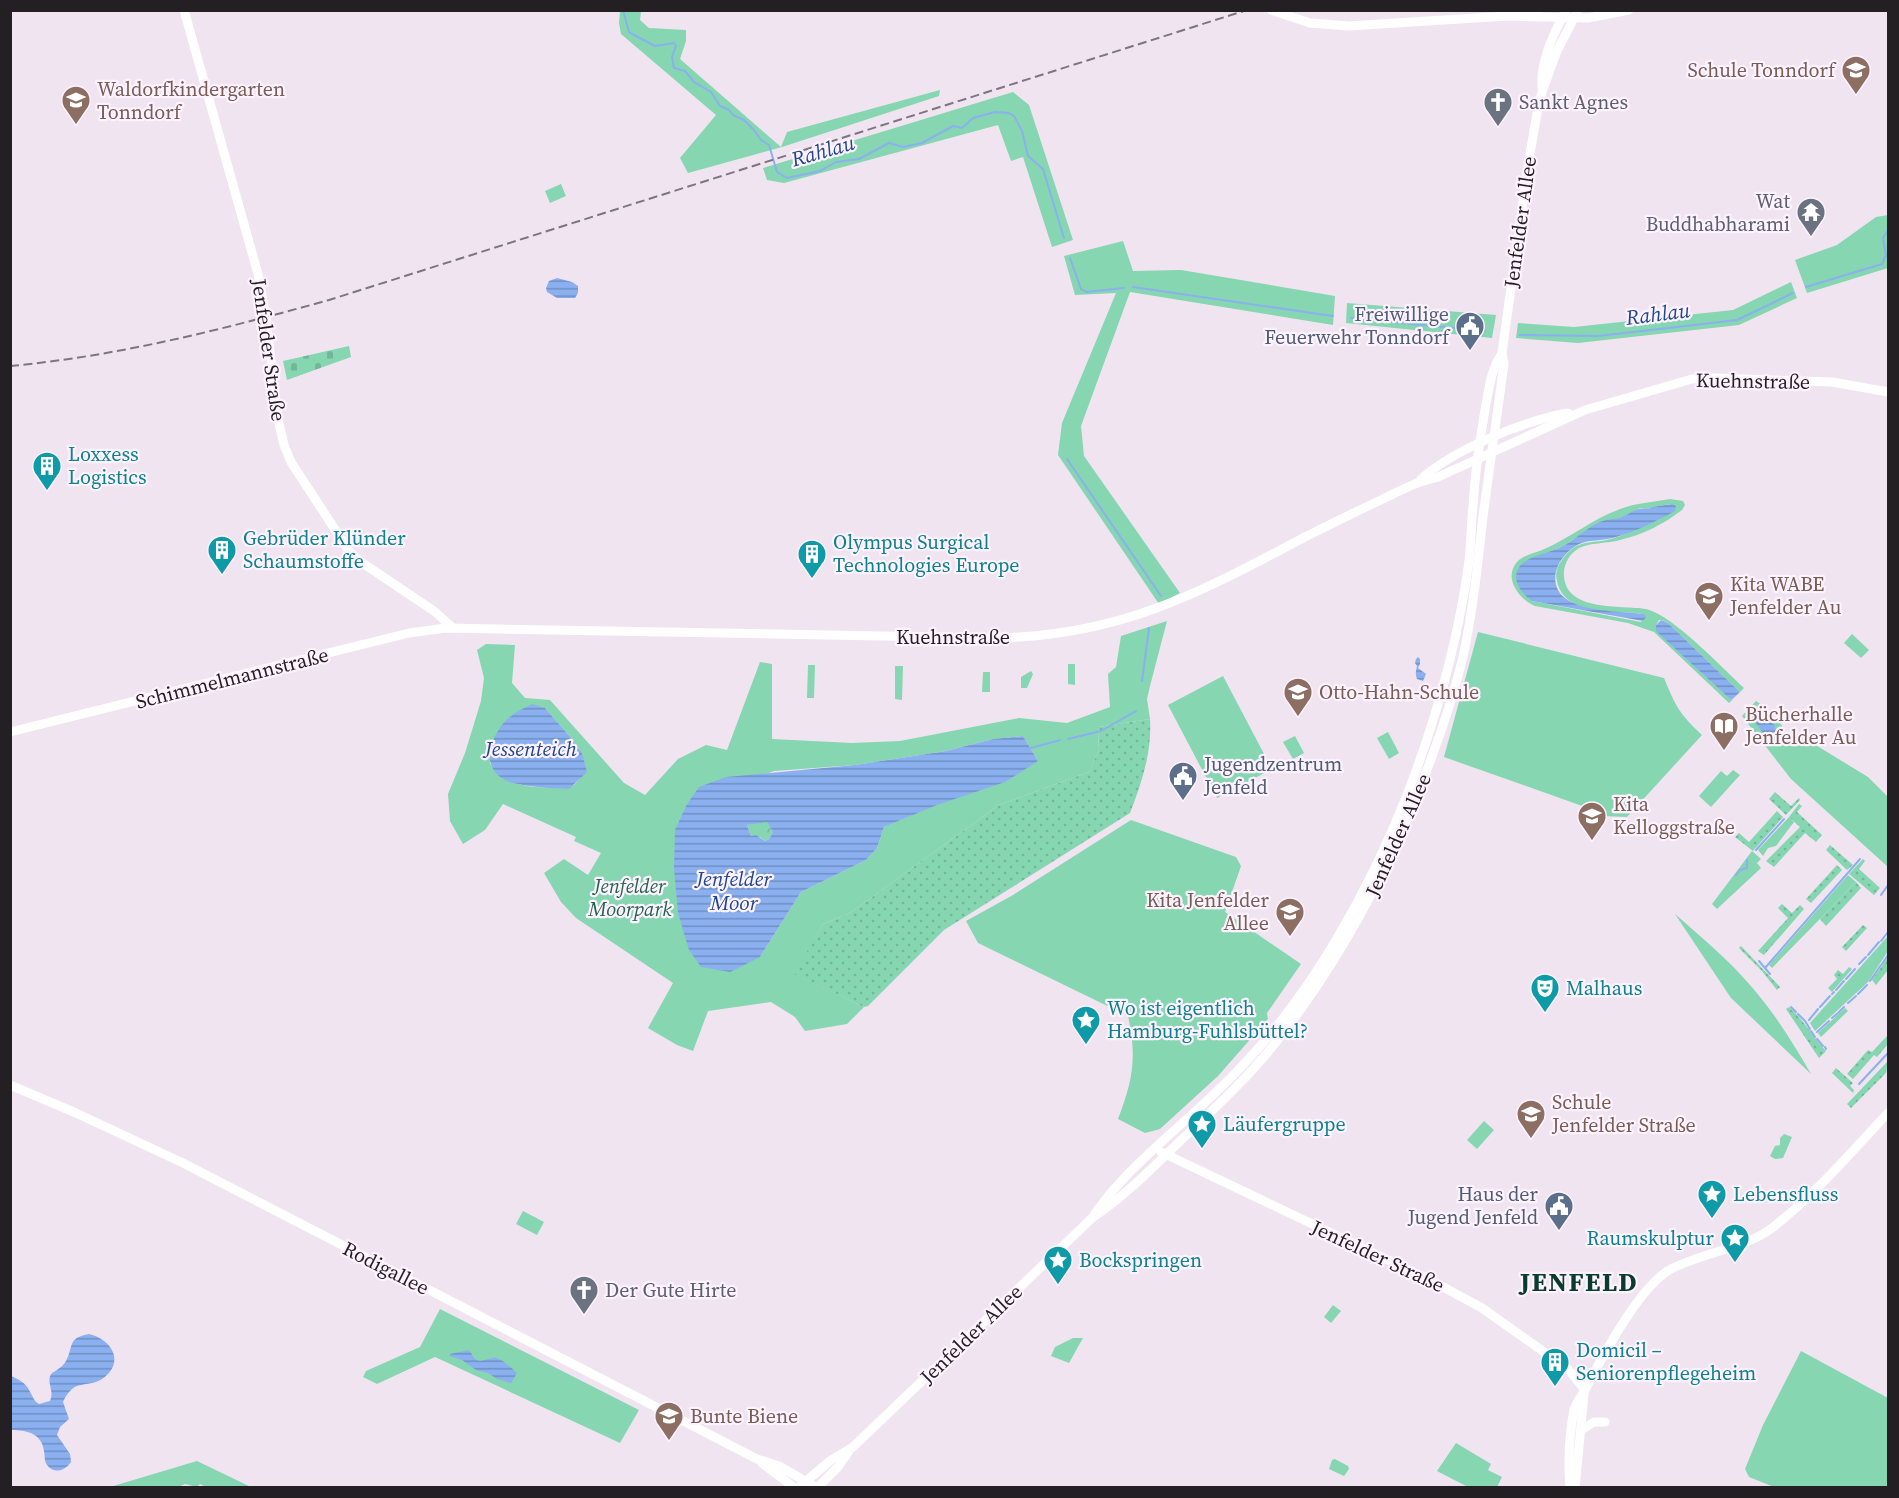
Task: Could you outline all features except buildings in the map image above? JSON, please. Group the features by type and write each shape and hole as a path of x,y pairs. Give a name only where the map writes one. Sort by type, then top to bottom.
{"main road":[{"name":"Jenfelder Straße","path":"184,10 256,265 266,318 278,419 287,453 349,551 361,562 434,611 453,628"},
{"path":"1271,10 1297,20 1324,25 1349,26 1507,16 1611,15 1629,10"},
{"path":"1507,16 1539,10"},
{"name":"Jenfelder Allee","path":"1542,92 1541,76 1564,14"},
{"name":"Jenfelder Allee","path":"817,1488 838,1467 850,1449 1092,1218 1114,1204 1223,1100 1279,1039 1330,967 1371,897 1397,845 1432,760 1446,720 1470,621 1504,364 1502,353 1528,165 1542,92 1557,51 1576,14"},
{"name":"Jenfelder Allee","path":"1092,1218 1106,1197 1245,1064 1271,1033 1322,962 1385,848 1427,740 1448,670 1469,557 1480,443 1494,366 1502,353"},
{"name":"Kuehnstraße","path":"1419,481 1434,468 1480,443 1516,428 1692,379 1832,382 1888,392"},
{"name":"Kuehnstraße","path":"453,628 988,638 1057,634 1123,621 1177,602 1419,481 1438,477 1585,410"},
{"path":"1469,557 1478,562"},
{"name":"Schimmelmannstraße","path":"10,732 409,633 453,628"},
{"name":"Rodigallee","path":"10,1085 183,1163 758,1460 779,1466 799,1485 817,1488"},
{"path":"1570,1488 1569,1458 1574,1411 1606,1353 1653,1283 1670,1269 1761,1235 1771,1229 1815,1190 1888,1113"},
{"name":"Jenfelder Straße","path":"1154,1149 1432,1281 1482,1308 1568,1369 1585,1390"},
{"path":"1575,1488 1585,1390"},
{"path":"1580,1431 1594,1422 1605,1422"},
{"name":"Jenfelder Allee","path":"799,1485 831,1460 850,1449"}],"green space":[{"path":"620,11 641,11 640,20 649,28 686,30 686,41 680,59 781,147 787,132 940,90 939,96 782,147 688,173 680,158 716,115 621,34"},
{"path":"1013,92 1029,105 1073,240 1052,247 1023,157 1011,161 998,125 784,183 767,180 763,168"},
{"path":"561,184 566,196 550,203 545,191"},
{"path":"1888,215 1888,268 1807,293 1795,260 1837,245 1876,217"},
{"path":"1123,241 1133,271 1181,270 1335,296 1333,325 1130,292 1081,426 1084,456 1180,593 1159,604 1058,455 1062,423 1116,293 1075,295 1064,256"},
{"path":"1791,282 1797,298 1739,325 1578,343 1516,338 1518,323 1574,327 1733,310"},
{"path":"1347,303 1496,315 1492,338 1346,323"},
{"path":"349,346 351,357 287,380 283,361"},
{"path":"1670,499 1683,501 1685,505 1682,510 1660,524 1628,538 1584,546 1572,553 1564,569 1567,588 1574,596 1584,601 1646,609 1670,621 1697,643 1744,688 1729,703 1654,632 1628,623 1535,606 1523,598 1512,581 1513,568 1522,558 1620,509","holes":["1672,504 1661,518 1646,526 1624,535 1586,543 1574,548 1562,560 1557,570 1557,581 1562,593 1570,601 1593,610 1644,614 1641,622 1532,601 1529,560 1563,546 1599,523 1623,517 1640,508 1648,509","1659,620 1668,623 1740,692 1731,700 1657,631 1656,625"]},
{"name":"Jenfelder Moorpark","path":"1167,621 1147,699 1150,719 1098,727 1099,750 1089,772 999,805 850,913 823,924 795,974 864,1007 847,1024 805,1031 795,1017 771,1002 708,1011 693,1051 677,1045 648,1028 673,983 576,918 561,902 544,873 564,859 588,875 601,853 574,841 576,837 503,804 485,830 463,844 450,821 448,794 465,753 481,701 484,678 477,650 486,644 515,645 512,683 525,698 550,700 624,783 645,795 678,759 706,745 727,750 760,662 772,664 772,739 852,743 900,741 1019,718 1067,723 1110,707 1108,674 1116,667 1121,636","holes":["545,708 582,753 586,772 574,785 539,787 516,783 506,779 490,763","1023,736 1038,761 884,827 877,848 866,860 801,892 760,957 687,804 774,771 855,765 946,751 993,739"]},
{"path":"1478,632 1664,678 1679,709 1702,735 1627,817 1602,816 1585,807 1444,757"},
{"path":"1852,634 1869,650 1861,658 1844,643"},
{"path":"1068,664 1075,664 1075,685 1068,684"},
{"path":"808,665 815,665 814,698 807,698"},
{"path":"895,666 903,666 902,700 895,699"},
{"path":"1031,671 1033,674 1027,688 1021,688 1021,677"},
{"path":"983,672 990,672 990,692 982,692"},
{"path":"1223,676 1272,769 1217,798 1168,705"},
{"path":"1756,701 1765,707 1791,738 1796,733 1868,777 1888,797 1888,867 1791,779 1742,716"},
{"path":"1150,719 1145,767 1130,813 944,930 868,1006 864,1007 794,974 823,924 850,913 999,805 1089,772 1099,750 1098,727"},
{"path":"1388,732 1399,753 1389,759 1377,738"},
{"path":"1295,736 1304,753 1293,759 1283,742"},
{"path":"1733,770 1740,775 1711,807 1699,796 1721,771 1727,776"},
{"path":"1775,792 1791,806 1799,798 1800,800 1786,815 1769,799"},
{"path":"1799,804 1802,806 1797,812 1822,835 1816,842 1805,833 1774,867 1766,861 1800,827 1789,817"},
{"path":"1777,811 1783,817 1753,851 1735,837 1739,833 1749,842"},
{"path":"1789,817 1794,822 1776,846 1768,848 1763,856 1758,850"},
{"path":"1131,820 1236,857 1241,866 1225,912 1301,964 1267,1013 1268,1019 1218,1076 1160,1129 1145,1133 1118,1119 1132,1068 1133,1056 1128,1016 978,943 966,921 1013,895"},
{"path":"767,821 773,832 769,839 765,841 760,837 751,836 747,825"},
{"path":"1830,845 1853,865 1847,870 1826,850"},
{"path":"1752,851 1761,859 1757,863 1761,868 1717,909 1712,904"},
{"path":"1863,859 1865,861 1859,869 1880,888 1874,895 1849,874"},
{"path":"1837,865 1842,870 1811,903 1806,899"},
{"path":"1848,875 1856,882 1772,968 1769,965"},
{"path":"1856,882 1861,888 1826,926 1820,919"},
{"path":"1782,904 1792,913 1800,905 1804,909 1764,955 1758,951 1788,918 1778,908"},
{"path":"1675,914 1742,975 1759,995 1783,1028 1811,1074 1731,998"},
{"path":"1863,925 1867,928 1846,951 1842,947"},
{"path":"1888,936 1888,951 1868,982 1815,1031 1810,1023"},
{"path":"1741,946 1780,987 1777,990 1739,948"},
{"path":"1888,957 1888,970 1876,985 1872,980"},
{"path":"1849,967 1852,969 1832,992 1828,988 1837,979 1834,975 1838,970 1843,974"},
{"path":"1789,1007 1826,1051 1819,1058 1786,1009"},
{"path":"1845,1008 1848,1011 1821,1037 1818,1033"},
{"path":"1888,1035 1888,1044 1877,1057 1874,1055 1853,1079 1847,1074 1868,1050 1872,1052"},
{"path":"1888,1061 1886,1073 1851,1108 1847,1104"},
{"path":"1836,1068 1853,1083 1850,1086 1854,1090 1853,1093 1832,1073"},
{"path":"1484,1121 1494,1130 1477,1149 1467,1140"},
{"path":"1784,1134 1792,1137 1783,1158 1775,1159 1770,1156 1775,1146 1780,1145 1780,1138"},
{"path":"523,1211 544,1222 537,1235 516,1224"},
{"path":"1333,1305 1341,1311 1331,1323 1324,1317"},
{"path":"440,1309 639,1410 620,1443 435,1357 377,1384 363,1377 366,1371 420,1347"},
{"path":"1073,1338 1083,1338 1069,1363 1051,1356 1055,1347"},
{"path":"1801,1351 1888,1398 1888,1487 1774,1487 1749,1477 1745,1469 1763,1425"},
{"path":"1456,1443 1491,1464 1488,1470 1502,1477 1497,1487 1468,1487 1437,1471"},
{"path":"1335,1459 1348,1466 1349,1469 1344,1476 1329,1469 1332,1460"},
{"path":"197,1461 251,1487 206,1487 200,1484 197,1487 185,1484 176,1488 110,1487"}],"water":[{"path":"557,278 578,286 575,298 557,298 547,292 549,281"},
{"path":"1672,504 1676,506 1675,511 1638,529 1623,535 1588,541 1575,546 1562,559 1556,571 1556,585 1562,596 1573,603 1587,608 1644,614 1646,617 1643,621 1532,601 1518,585 1517,571 1523,563 1561,547 1590,527 1637,510"},
{"path":"1661,620 1668,623 1740,692 1731,700 1656,631 1656,625"},
{"path":"1418,657 1420,664 1418,668 1426,674 1423,681 1416,677 1415,663"},
{"name":"Jessenteich","path":"532,704 545,708 582,753 587,772 569,789 536,787 511,782 498,775 493,769 490,754 497,732 508,718"},
{"path":"1753,705 1774,724 1777,734 1774,739 1766,737 1747,711"},
{"name":"Jenfelder Moor","path":"1023,736 1038,761 1005,782 937,805 884,827 877,848 866,860 801,892 760,957 730,972 701,967 689,950 678,913 674,868 675,830 687,804 699,787 726,777 855,765 946,751 993,739","holes":["767,822 773,832 765,841 756,835 751,836 747,825"]},
{"path":"89,1334 110,1346 113,1352 113,1366 102,1379 76,1386 67,1394 63,1402 69,1419 60,1427 57,1435 70,1454 71,1462 63,1469 56,1471 46,1463 43,1445 37,1436 28,1432 11,1430 11,1376 26,1386 39,1404 50,1401 51,1374 65,1363 74,1340"},
{"path":"469,1350 476,1360 500,1359 517,1373 511,1383 476,1370 462,1360 450,1356 450,1354"}],"waterway":[{"name":"Rahlau","path":"623,10 629,32 655,46 674,43 676,46 672,57 674,68 685,71 694,82 711,92 720,106 744,120 761,140 769,145 777,172 787,178 820,171 836,162 859,159 889,143 903,147 922,143 953,126 962,128 973,118 995,112 1009,113 1014,116 1022,131 1028,156 1043,169 1064,238"},
{"name":"Rahlau","path":"1806,287 1882,264 1886,255 1883,238 1888,230"},
{"name":"Rahlau","path":"1070,258 1081,289 1086,292 1124,288"},
{"name":"Rahlau","path":"1133,287 1333,316"},
{"name":"Rahlau","path":"1520,335 1598,336 1737,320 1793,293"},
{"name":"Rahlau","path":"1351,318 1485,331"},
{"path":"1067,459 1161,596"},
{"path":"1142,681 1149,628"},
{"path":"1068,739 1101,731 1136,711"},
{"path":"1031,748 1060,740"},
{"path":"1756,850 1784,819"},
{"path":"1765,968 1860,859"},
{"path":"1736,875 1740,870 1747,868 1747,860"},
{"path":"1881,895 1888,885"},
{"path":"1881,941 1888,932"},
{"path":"1868,955 1879,942"},
{"path":"1882,964 1888,955"},
{"path":"1859,964 1866,957"},
{"path":"1759,961 1770,974"},
{"path":"1870,981 1881,965"},
{"path":"1846,979 1855,969"},
{"path":"1836,990 1844,981"},
{"path":"1858,994 1867,985"},
{"path":"1820,1007 1830,996"},
{"path":"1848,1003 1856,996"},
{"path":"1791,1007 1796,1012"},
{"path":"1839,1012 1844,1007"},
{"path":"1809,1020 1818,1009"},
{"path":"1832,1018 1838,1013"},
{"path":"1798,1014 1804,1020"},
{"path":"1805,1021 1810,1029"},
{"path":"1817,1032 1829,1021"},
{"path":"1811,1031 1815,1037"},
{"path":"1817,1039 1823,1046"},
{"path":"1859,1084 1888,1053"}],"railway":[{"path":"10,366 91,356 171,340 329,300 1247,10"}],"place":[{"name":"Schule Tonndorf","path":"1856,96"},
{"name":"Waldorfkindergarten Tonndorf","path":"76,126"},
{"name":"Sankt Agnes","path":"1498,128"},
{"name":"Wat Buddhabharami","path":"1811,238"},
{"name":"Freiwillige Feuerwehr Tonndorf","path":"1470,352"},
{"name":"Loxxess Logistics","path":"47,492"},
{"name":"Gebrüder Klünder Schaumstoffe","path":"222,576"},
{"name":"Olympus Surgical Technologies Europe","path":"812,580"},
{"name":"Kita WABE Jenfelder Au","path":"1709,622"},
{"name":"Otto-Hahn-Schule","path":"1298,718"},
{"name":"Bücherhalle Jenfelder Au","path":"1724,752"},
{"name":"Jugendzentrum Jenfeld","path":"1183,802"},
{"name":"Kita Kelloggstraße","path":"1592,842"},
{"name":"Kita Jenfelder Allee","path":"1290,938"},
{"name":"Malhaus","path":"1545,1014"},
{"name":"Wo ist eigentlich Hamburg-Fuhlsbüttel?","path":"1086,1046"},
{"name":"Schule Jenfelder Straße","path":"1531,1140"},
{"name":"Läufergruppe","path":"1202,1150"},
{"name":"Lebensfluss","path":"1712,1220"},
{"name":"Haus der Jugend Jenfeld","path":"1559,1232"},
{"name":"Raumskulptur","path":"1735,1264"},
{"name":"Bockspringen","path":"1058,1286"},
{"name":"Der Gute Hirte","path":"584,1316"},
{"name":"Domicil – Seniorenpflegeheim","path":"1555,1388"},
{"name":"Bunte Biene","path":"669,1442"}],"district":[{"name":"JENFELD","path":"1579,1282"}]}
